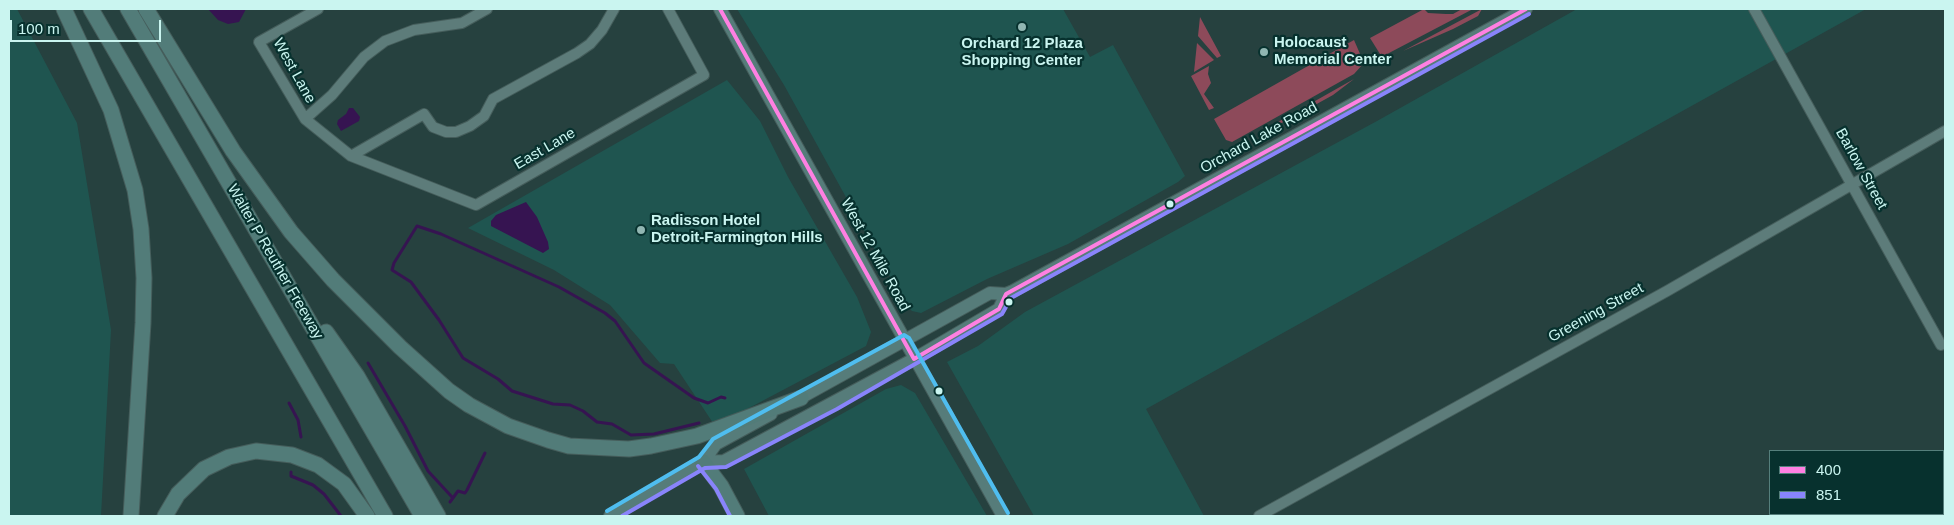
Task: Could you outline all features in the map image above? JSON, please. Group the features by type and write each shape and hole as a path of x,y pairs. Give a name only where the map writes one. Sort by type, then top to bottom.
{"highway":[{"path":"64,9 111,110 135,190 141,229 144,278 143,323 131,516"},
{"path":"91,9 385,516"},
{"name":"Walter P Reuther Freeway","path":"128,9 422,516"},
{"path":"146,9 233,151 290,232 333,280 400,347 449,391 469,405 508,426 570,446 628,448 651,446 697,436 801,398"},
{"path":"270,253 357,376 438,516"},
{"path":"165,516 178,494 204,469 229,457 256,451 292,455 318,465 344,484 367,516"},
{"path":"703,462 721,486 737,516"}],"main road":[{"name":"West 12 Mile Road","path":"720,9 1002,516"},
{"name":"Orchard Lake Road","path":"610,516 703,462 716,444 990,292 1006,294 1526,9"},
{"name":"Orchard Lake Road","path":"703,462 724,461 914,359 999,309 1006,294"}],"street":[{"name":"West Lane","path":"318,9 259,42 305,119 328,138"},
{"path":"305,119 332,95 364,57 384,41 414,30 462,23 487,9"},
{"path":"351,156 424,114 433,127 446,132 456,132 470,126 484,116 493,99 590,44 602,30 614,9"},
{"name":"East Lane","path":"328,138 351,156 476,205 704,75 668,9"},
{"name":"Barlow Street","path":"1754,9 1941,345"},
{"name":"Greening Street","path":"1259,516 1667,291 1945,131"}],"shaded area":[{"path":"9,9 17,9 77,123 111,330 101,516 9,516"},
{"path":"208,9 246,9 239,22 228,24 218,20"},
{"path":"737,9 1063,9 1090,57 1113,45 1185,176 1178,182 1068,244 987,279 921,313 912,311 905,304 784,85"},
{"path":"1424,9 1428,13 1453,14 1462,9 1473,9 1389,53 1385,57 1380,54 1370,38"},
{"path":"1482,9 1478,16 1403,51"},
{"path":"1577,9 1866,9 1146,409 1204,516 1034,516 947,362 978,346 1025,312 1377,121"},
{"path":"1200,17 1221,56 1217,58 1198,36"},
{"path":"1354,40 1364,63 1354,74 1232,142 1226,140 1214,119"},
{"path":"1197,43 1214,60 1194,72"},
{"path":"1209,66 1208,74 1211,83 1204,94 1214,108 1209,110 1191,76"},
{"path":"1354,79 1333,95 1286,121 1262,131"},
{"path":"727,80 760,121 788,177 857,297 871,332 866,346 715,426 674,364 660,363 610,305 554,270 468,228"},
{"path":"349,108 353,108 360,117 359,121 341,131 337,124 338,120 346,114"},
{"path":"526,202 537,217 548,242 549,249 543,253 491,226 491,221 496,215"},
{"path":"901,385 915,393 987,516 769,516 744,469 886,389"},
{"path":"1944,476 1945,516 1916,516 1944,515"}],"waterway":[{"path":"699,423 654,434 631,435 612,424 597,422 583,411 570,405 553,404 512,391 498,379 463,358 439,320 411,282 392,270 394,263 417,226 441,234 559,287 605,313 615,321 644,363 694,398 708,403 721,397 725,398"},
{"path":"368,363 405,426 428,471 452,497"},
{"path":"289,403 298,420 301,437"},
{"path":"450,502 458,491 465,493 485,453"},
{"path":"291,472 291,476 313,485 324,494 341,516"}],"transit line":[{"name":"400","path":"720,9 914,359 999,309 1006,294 1526,9"},
{"name":"851","path":"622,516 705,468 726,467 837,409 1002,314 1011,298 1529,14"},
{"path":"607,511 699,457 713,439 904,335 909,338 1008,513"},
{"name":"851","path":"698,466 716,489 730,516"}],"place":[{"name":"Orchard 12 Plaza Shopping Center","path":"1022,27"},
{"name":"Holocaust Memorial Center","path":"1264,52"},
{"name":"Radisson Hotel Detroit-Farmington Hills","path":"641,230"}]}
